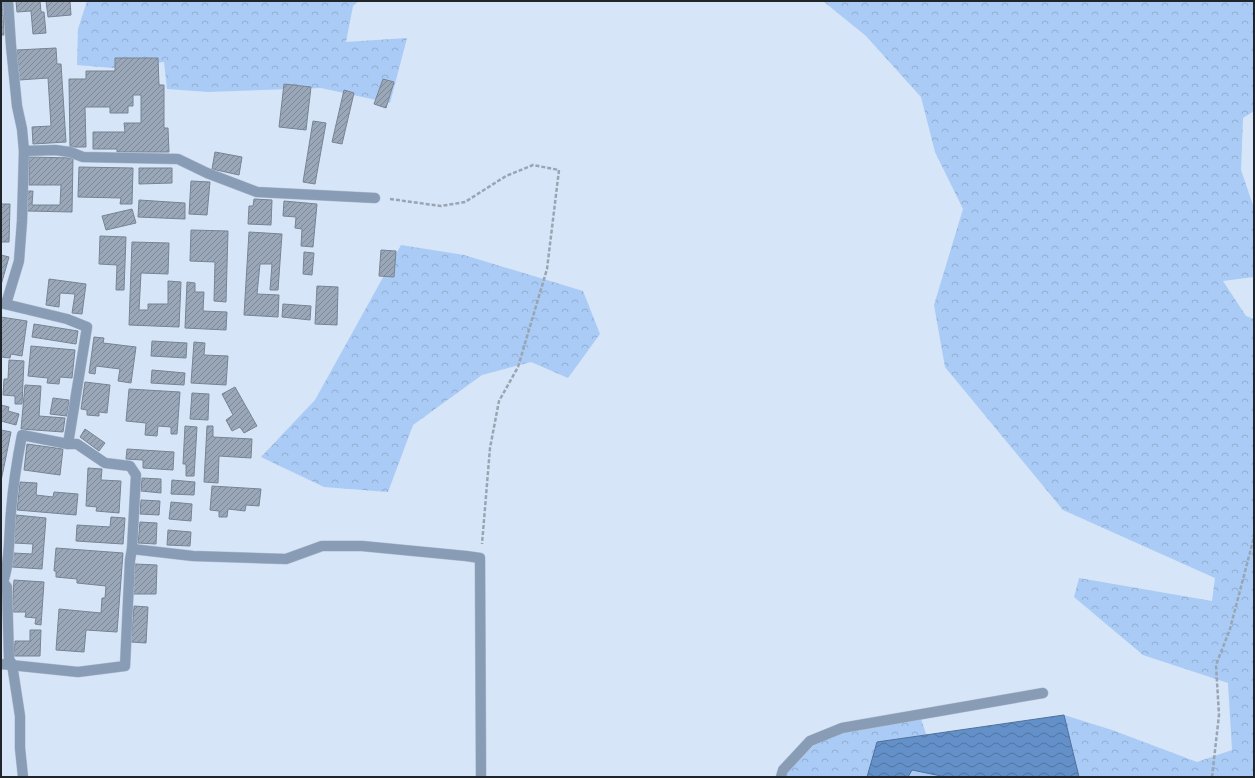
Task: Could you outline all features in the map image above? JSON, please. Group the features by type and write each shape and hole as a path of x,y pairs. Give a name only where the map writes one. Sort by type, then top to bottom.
{"street":[{"path":"8,1 16,98 22,129 24,151 19,261 4,303 67,319 87,327 68,444"},
{"path":"24,151 55,150 70,152 83,158 178,159 207,173 257,192 375,198"},
{"path":"1,664 12,664 78,672 125,666 136,476 130,466 105,463 77,444 68,444 22,435 16,467 6,569 2,582 7,587 9,658 12,664 20,716 20,748 23,777"},
{"path":"132,549 193,556 286,559 322,546 362,546 480,558 481,777"},
{"path":"781,777 783,770 810,741 842,728 1043,693"}],"path":[{"path":"375,198 397,199 442,206 465,202 506,176 533,165 560,170 547,269 518,367 499,401 490,448 480,558"},
{"path":"1212,777 1219,715 1216,665 1230,629 1254,537"}],"green space":[{"path":"87,1 359,1 353,6 346,42 407,38 390,103 321,88 208,92 167,89 164,62 113,68 77,65 78,29"},
{"path":"823,1 1254,1 1254,111 1243,118 1241,170 1254,208 1254,277 1223,281 1246,316 1254,319 1254,777 1079,777 1064,715 1112,730 1197,762 1232,750 1228,683 1143,655 1074,597 1079,578 1212,601 1215,578 1063,510 945,367 934,305 963,209 935,152 921,97 866,36"},
{"path":"401,245 464,255 583,291 600,334 568,378 531,362 482,375 413,425 388,492 324,487 261,457 315,400"},
{"path":"921,719 927,737 871,777 786,777 787,772 814,745 844,732"},
{"path":"912,770 946,777 908,777"}],"water":[{"path":"1064,715 1079,777 946,777 912,770 908,777 867,777 877,742"}],"building":[{"path":"1,1 3,1 4,35 1,35"},
{"path":"16,1 40,1 41,12 44,12 46,33 33,34 31,11 17,12"},
{"path":"46,1 70,1 71,15 48,17"},
{"path":"56,48 57,64 61,64 66,142 33,144 32,127 51,126 48,78 19,80 17,50"},
{"path":"115,58 158,58 159,85 164,85 164,128 168,128 169,152 117,152 117,149 93,149 93,132 125,132 124,123 141,123 141,95 133,95 133,106 128,106 128,113 110,113 110,107 85,107 86,147 70,147 69,79 86,79 86,71 115,71"},
{"path":"383,79 394,82 386,108 374,104"},
{"path":"284,84 311,87 306,130 279,127"},
{"path":"344,90 354,93 342,144 332,142"},
{"path":"313,121 326,123 315,184 303,182"},
{"path":"215,152 242,157 239,175 212,169"},
{"path":"29,157 73,158 72,212 27,211 28,191 33,191 32,205 60,205 61,185 29,185"},
{"path":"79,167 133,168 132,204 120,204 121,198 78,197"},
{"path":"139,168 172,168 172,183 139,184"},
{"path":"191,181 210,182 207,215 189,214"},
{"path":"254,199 272,200 271,225 248,224 249,206 253,206"},
{"path":"139,200 185,203 185,219 138,217"},
{"path":"284,201 317,204 313,247 301,246 302,229 295,228 296,217 283,216"},
{"path":"1,204 10,204 9,242 1,242"},
{"path":"132,209 136,223 106,230 102,216"},
{"path":"191,230 228,231 226,302 214,301 215,262 190,261"},
{"path":"249,232 282,234 278,290 270,290 272,264 260,264 257,294 279,295 278,317 244,315"},
{"path":"100,236 126,237 124,290 116,290 117,265 99,264"},
{"path":"132,242 169,243 168,274 141,273 139,310 148,310 148,304 168,304 168,281 181,282 179,327 129,325"},
{"path":"381,250 396,251 394,277 379,276"},
{"path":"304,252 314,253 312,275 303,274"},
{"path":"1,255 9,257 1,285"},
{"path":"49,279 86,284 82,314 72,313 75,294 60,293 59,307 46,305"},
{"path":"187,282 195,283 195,292 204,292 203,311 227,312 226,330 185,328"},
{"path":"317,286 338,287 337,325 315,324"},
{"path":"283,304 311,306 310,320 282,317"},
{"path":"1,317 27,321 22,356 11,354 10,358 1,357"},
{"path":"34,324 78,331 76,344 32,337"},
{"path":"94,337 104,338 103,343 136,347 131,383 118,381 120,369 96,366 95,374 89,373"},
{"path":"152,341 187,343 186,358 151,356"},
{"path":"194,342 205,343 204,355 228,356 226,385 191,383"},
{"path":"31,346 75,350 72,378 60,377 59,384 47,383 48,378 28,376"},
{"path":"9,360 24,361 22,404 15,404 15,396 3,395 4,379 8,379"},
{"path":"152,370 185,373 184,385 151,383"},
{"path":"85,382 110,385 107,413 99,412 99,416 87,415 87,410 81,409"},
{"path":"25,385 41,386 39,416 65,418 63,432 21,429"},
{"path":"235,387 257,426 244,433 240,427 232,431 226,420 233,415 222,394"},
{"path":"129,389 180,392 177,434 171,434 171,427 158,426 157,436 145,435 146,423 126,421"},
{"path":"192,393 209,394 208,420 190,419"},
{"path":"53,398 69,400 67,416 50,414"},
{"path":"1,405 9,407 8,411 19,414 16,425 1,421"},
{"path":"185,426 197,427 194,476 186,476 186,464 183,464"},
{"path":"207,426 213,426 213,437 252,439 251,458 219,456 218,483 204,482"},
{"path":"85,429 105,443 99,451 80,437"},
{"path":"1,430 11,432 1,481"},
{"path":"27,444 63,449 60,475 24,470"},
{"path":"127,449 174,452 173,470 143,468 143,460 126,459"},
{"path":"88,468 102,469 101,480 121,481 119,513 96,511 97,507 86,506"},
{"path":"142,478 161,479 161,493 141,491"},
{"path":"172,480 195,482 194,495 171,494"},
{"path":"20,482 37,483 36,495 53,497 54,492 78,494 76,515 17,510"},
{"path":"212,486 261,489 259,506 246,505 245,511 228,509 227,517 219,517 219,511 210,510"},
{"path":"141,500 160,501 159,515 140,514"},
{"path":"171,502 192,504 191,521 169,519"},
{"path":"16,515 46,518 42,569 12,567 13,553 32,554 33,544 14,543"},
{"path":"111,517 125,518 123,544 76,541 77,525 110,527"},
{"path":"140,522 157,523 156,544 138,543"},
{"path":"168,530 191,532 190,546 167,545"},
{"path":"56,548 123,553 117,632 86,630 84,652 56,650 59,609 101,613 102,598 105,598 106,586 77,583 77,579 56,577 56,571 54,571"},
{"path":"135,564 157,565 156,594 133,594"},
{"path":"14,580 44,582 41,625 35,624 36,618 25,617 26,612 12,612"},
{"path":"134,606 148,607 146,643 131,642"},
{"path":"30,630 41,630 40,656 14,656 15,641 30,641"}]}
